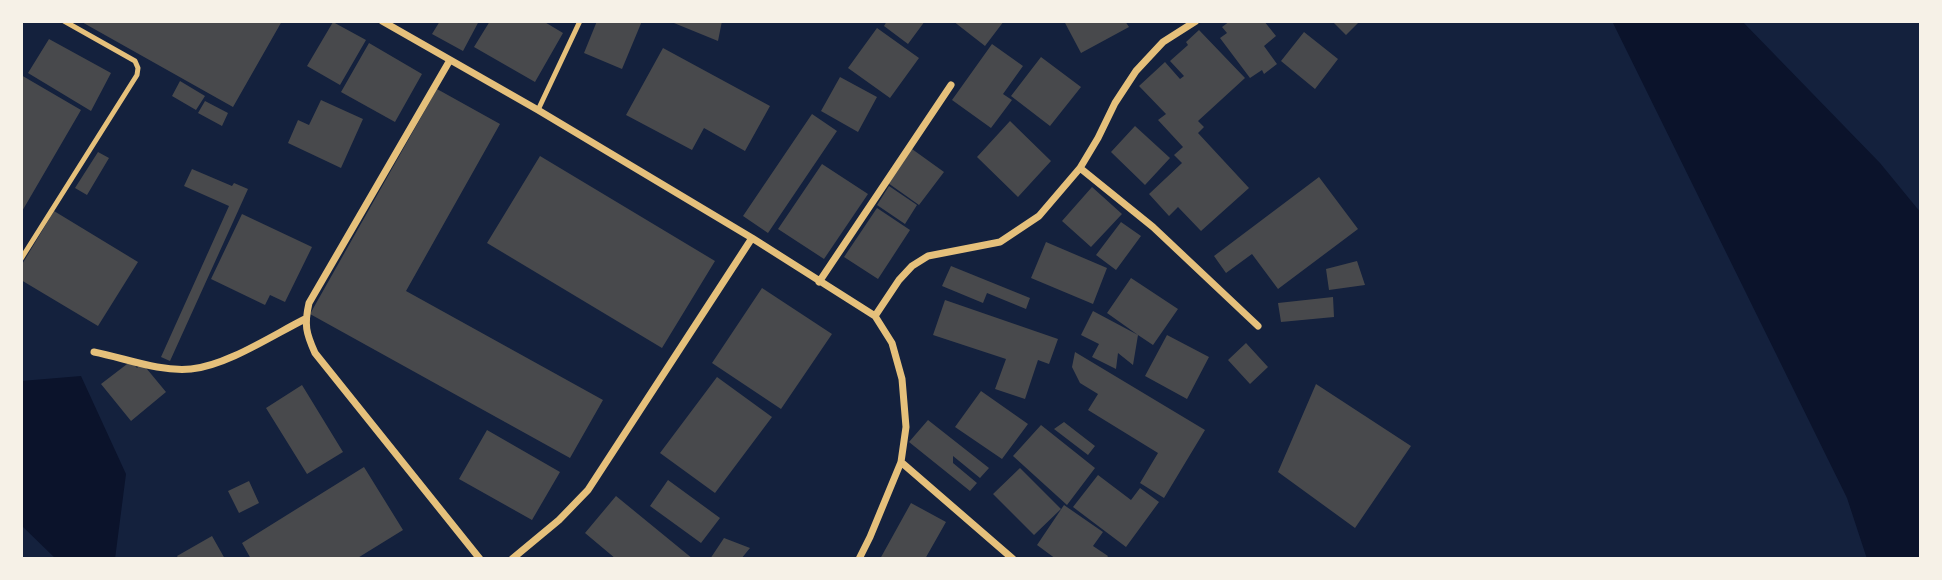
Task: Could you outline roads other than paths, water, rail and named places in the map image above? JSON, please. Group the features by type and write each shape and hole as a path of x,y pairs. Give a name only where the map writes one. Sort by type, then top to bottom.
{"street":[{"path":"382,21 538,110 875,316 892,343 902,379 906,427 901,462 859,559"},
{"path":"875,316 899,280 912,266 928,256 1000,242 1039,216 1080,168 1115,103 1136,71 1163,42 1196,21"},
{"path":"450,60 309,303 305,319 307,334 316,353 480,559"},
{"path":"819,282 951,85"},
{"path":"1080,168 1153,227 1258,326"},
{"path":"512,559 559,520 588,490 751,238"},
{"path":"94,352 172,369 192,369 226,359 305,319"},
{"path":"901,462 1013,559"}],"lane":[{"path":"21,259 137,75 135,61 64,21"},
{"path":"538,110 580,21"}],"water":[{"path":"1612,21 1742,21 1880,163 1921,213 1921,559 1867,559 1847,498"},
{"path":"81,376 126,474 115,559 56,559 21,525 21,381"}]}
